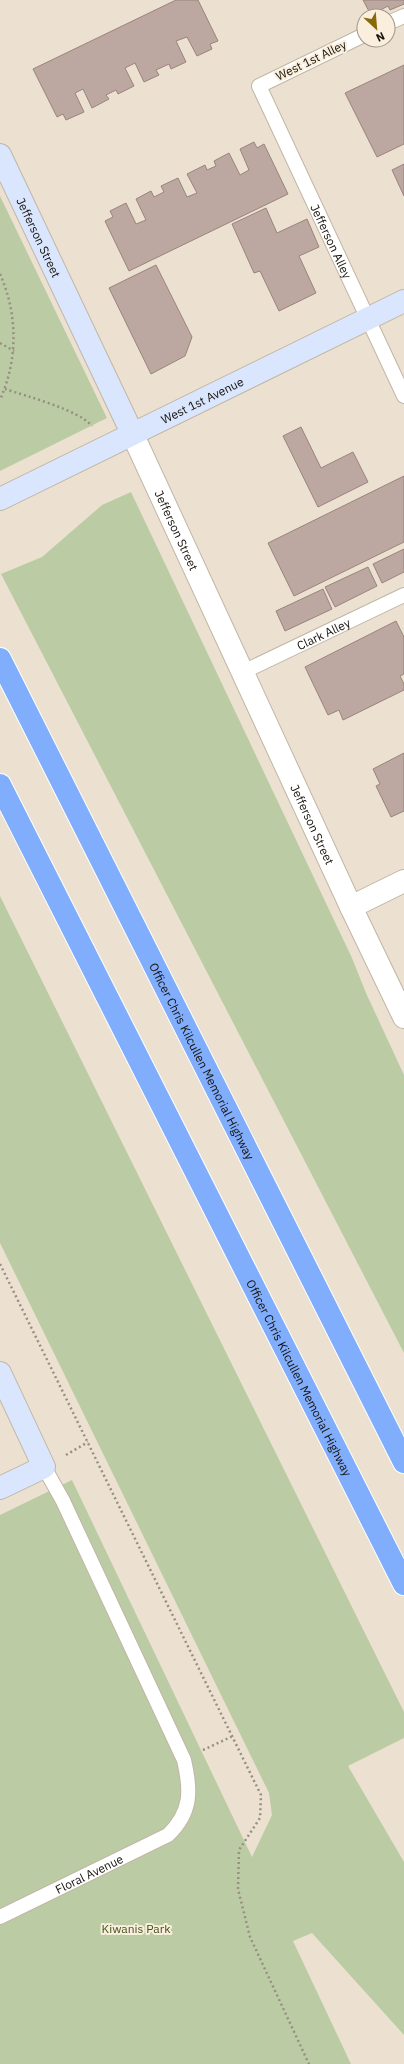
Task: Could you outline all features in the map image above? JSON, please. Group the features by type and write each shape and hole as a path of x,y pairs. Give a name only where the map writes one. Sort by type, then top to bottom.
{"highway":[{"name":"Officer Chris Kilcullen Memorial Highway","path":"0,659 404,1462"},
{"name":"Officer Chris Kilcullen Memorial Highway","path":"3,792 404,1584"}],"street":[{"name":"Jefferson Street","path":"0,155 132,433 351,907 404,1017"},
{"name":"West 1st Avenue","path":"0,499 105,446 404,301"},
{"path":"351,907 404,880"},
{"path":"0,1373 44,1467 0,1488"}],"lane":[{"name":"West 1st Alley","path":"259,86 356,39"},
{"name":"Jefferson Alley","path":"259,86 367,320 404,396"},
{"name":"Clark Alley","path":"243,672 404,595"},
{"path":"44,1467 63,1501 184,1760"},
{"name":"Floral Avenue","path":"0,1917 157,1841 177,1827 186,1809 189,1794 189,1780 184,1760"}],"path":[{"path":"0,274 11,302 14,321 14,351 5,389 0,400"},
{"path":"0,343 14,351"},
{"path":"5,389 88,420 100,436 105,446"},
{"path":"0,1264 261,1795 260,1818 239,1850 238,1889 250,1937 309,2064"},
{"path":"184,1760 233,1736"}],"green space":[{"path":"0,196 107,418 0,471"},
{"path":"131,492 352,958 366,993 404,1075 404,1353 1,574 42,557 102,505"},
{"name":"Kiwanis Park","path":"0,896 404,1712 404,1738 348,1766 404,1862 404,2035 312,1933 293,1941 351,2064 0,2064 0,1515 72,1480 252,1857 272,1815 269,1793 0,1243"}],"building":[{"path":"176,0 198,0 218,41 210,44 212,49 197,56 187,37 176,41 186,62 171,69 169,64 156,70 159,75 144,82 135,63 125,68 134,86 118,94 116,90 106,95 109,99 92,108 83,89 75,93 84,112 66,120 63,114 57,117 33,69"},
{"path":"363,0 404,0 404,4 395,8 389,8 388,6 384,8 367,8"},
{"path":"404,65 404,144 377,157 345,93"},
{"path":"254,142 257,148 264,144 288,194 129,271 105,221 113,217 110,211 126,203 136,224 146,220 136,199 151,191 154,197 164,192 161,186 178,178 187,197 197,193 187,174 205,165 207,170 216,166 214,161 229,153 240,175 249,170 240,149"},
{"path":"404,164 404,196 392,170"},
{"path":"266,208 277,233 307,219 319,247 299,256 316,293 279,311 260,271 254,273 232,224"},
{"path":"156,265 192,337 185,356 151,374 109,288"},
{"path":"301,427 321,468 353,452 368,482 318,507 283,436"},
{"path":"404,476 404,542 294,596 268,543"},
{"path":"404,549 404,572 382,583 373,564"},
{"path":"368,567 377,586 335,607 325,587"},
{"path":"323,589 332,609 285,631 276,611"},
{"path":"396,621 404,637 404,674 400,676 404,684 404,690 343,720 339,710 328,715 305,667"},
{"path":"404,753 404,811 391,817 376,786 380,784 373,769"}]}
